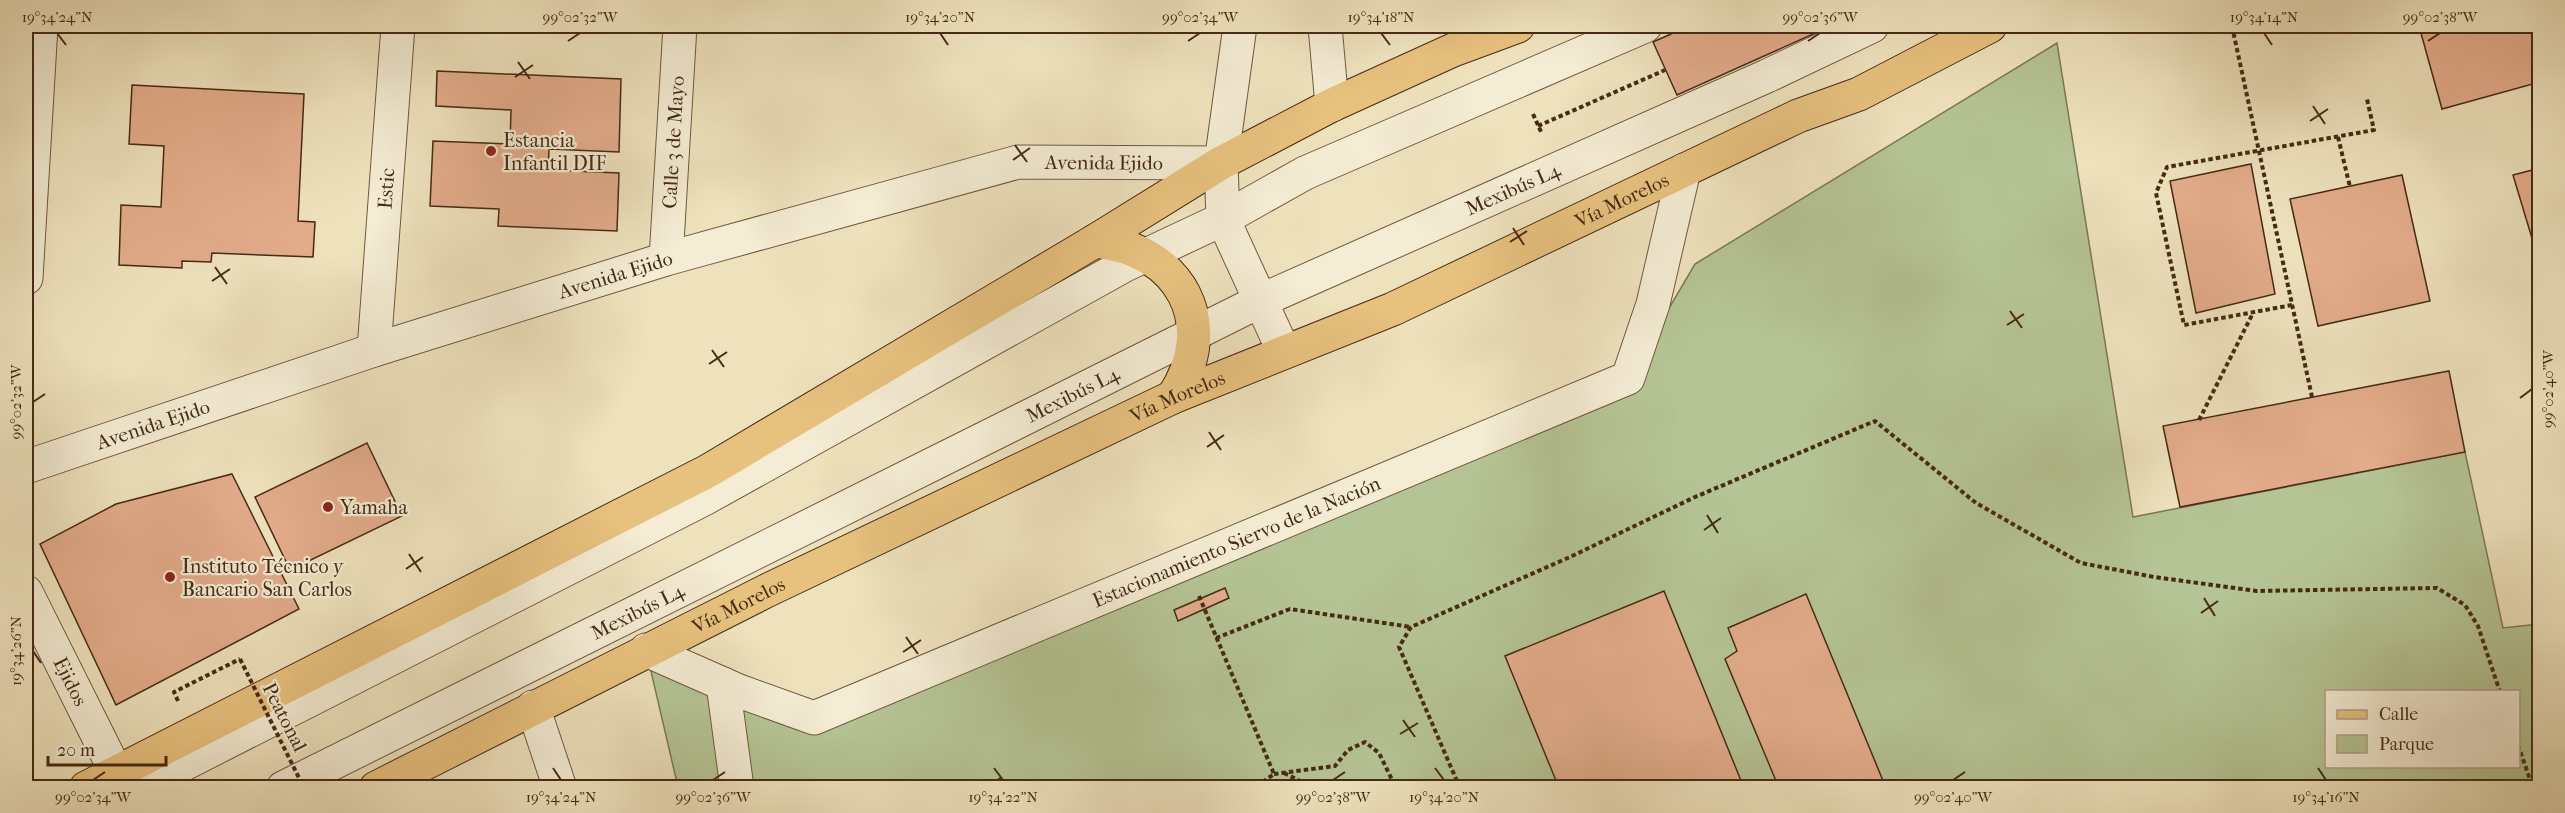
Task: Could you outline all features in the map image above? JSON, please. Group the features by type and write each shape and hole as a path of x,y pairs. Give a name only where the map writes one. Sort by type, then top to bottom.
{"main road":[{"path":"86,788 126,780 708,471 1095,241 1221,163 1332,105 1453,50 1518,26"},
{"name":"Vía Morelos","path":"376,788 646,650 1173,397 1393,309 1798,116 1859,94 1990,26"},
{"path":"1095,241 1118,243 1146,255 1175,279 1186,299 1193,333 1191,360 1184,380 1173,397"}],"street":[{"path":"26,279 40,26"},
{"name":"Estic","path":"374,350 398,26"},
{"name":"Calle 3 de Mayo","path":"666,259 680,26"},
{"path":"1240,26 1221,163 1223,219 1284,352"},
{"path":"1325,26 1332,105"},
{"path":"126,780 704,500 1146,255 1223,219 1305,173 1645,26"},
{"name":"Mexibús L4","path":"283,788 1193,333 1872,26"},
{"name":"Avenida Ejido","path":"26,467 374,350 666,259 1018,162 1221,163"},
{"name":"Estacionamiento Siervo de la Nación","path":"646,650 723,684 814,717 1628,378 1653,304 1684,170"},
{"name":"Ejidos","path":"26,592 126,780"},
{"path":"723,684 737,788"},
{"path":"533,707 560,788"}],"path":[{"path":"2232,26 2312,397"},
{"path":"1538,126 1665,70"},
{"path":"1518,80 1556,169"},
{"path":"2292,305 2184,325 2156,193 2167,167 2374,130 2367,99"},
{"path":"2338,137 2350,187"},
{"path":"2199,420 2253,313"},
{"path":"1216,638 1290,609 1411,627 1570,557 1695,498 1875,421 1976,503 2081,563 2154,577 2257,591 2437,588 2465,605 2478,626 2499,690"},
{"path":"1185,563 1274,774"},
{"path":"1411,627 1399,647 1460,788"},
{"name":"Peatonal","path":"174,693 240,659 304,788"},
{"path":"1255,787 1274,774 1335,766 1348,750 1365,742 1379,753 1396,788"},
{"path":"2520,751 2533,788"},
{"path":"1283,773 1310,786"}],"green space":[{"path":"2057,43 2133,517 2465,452 2503,628 2539,624 2539,787 678,787 646,650 814,717 1628,378 1695,264"}],"building":[{"path":"1689,26 1831,26 1677,95 1653,42"},
{"path":"2419,26 2540,26 2540,82 2442,109"},
{"name":"Estancia Infantil DIF","path":"437,71 621,79 619,152 549,149 548,170 619,173 617,231 498,226 499,209 430,206 433,141 510,144 511,110 436,106"},
{"path":"132,85 304,94 298,221 315,222 313,257 212,253 211,262 182,261 182,268 119,265 121,205 161,207 164,146 129,144"},
{"path":"2251,164 2275,294 2196,313 2170,181"},
{"path":"2540,168 2540,265 2513,175"},
{"path":"2402,175 2430,301 2318,326 2290,199"},
{"path":"2449,371 2465,452 2180,507 2163,426"},
{"name":"Yamaha","path":"367,443 402,516 290,570 255,497"},
{"name":"Instituto Técnico y Bancario San Carlos","path":"232,474 299,609 116,705 40,544 116,504"},
{"path":"1225,588 1229,598 1178,621 1174,610"},
{"path":"1664,591 1744,788 1559,788 1505,656"},
{"path":"1806,594 1886,788 1779,788 1725,659 1737,651 1728,628"},
{"path":"1000,778 1005,788 984,788"}],"place":[{"name":"Estancia Infantil DIF","path":"491,151"},
{"name":"Yamaha","path":"328,507"},
{"name":"Instituto Técnico y Bancario San Carlos","path":"170,577"}]}
